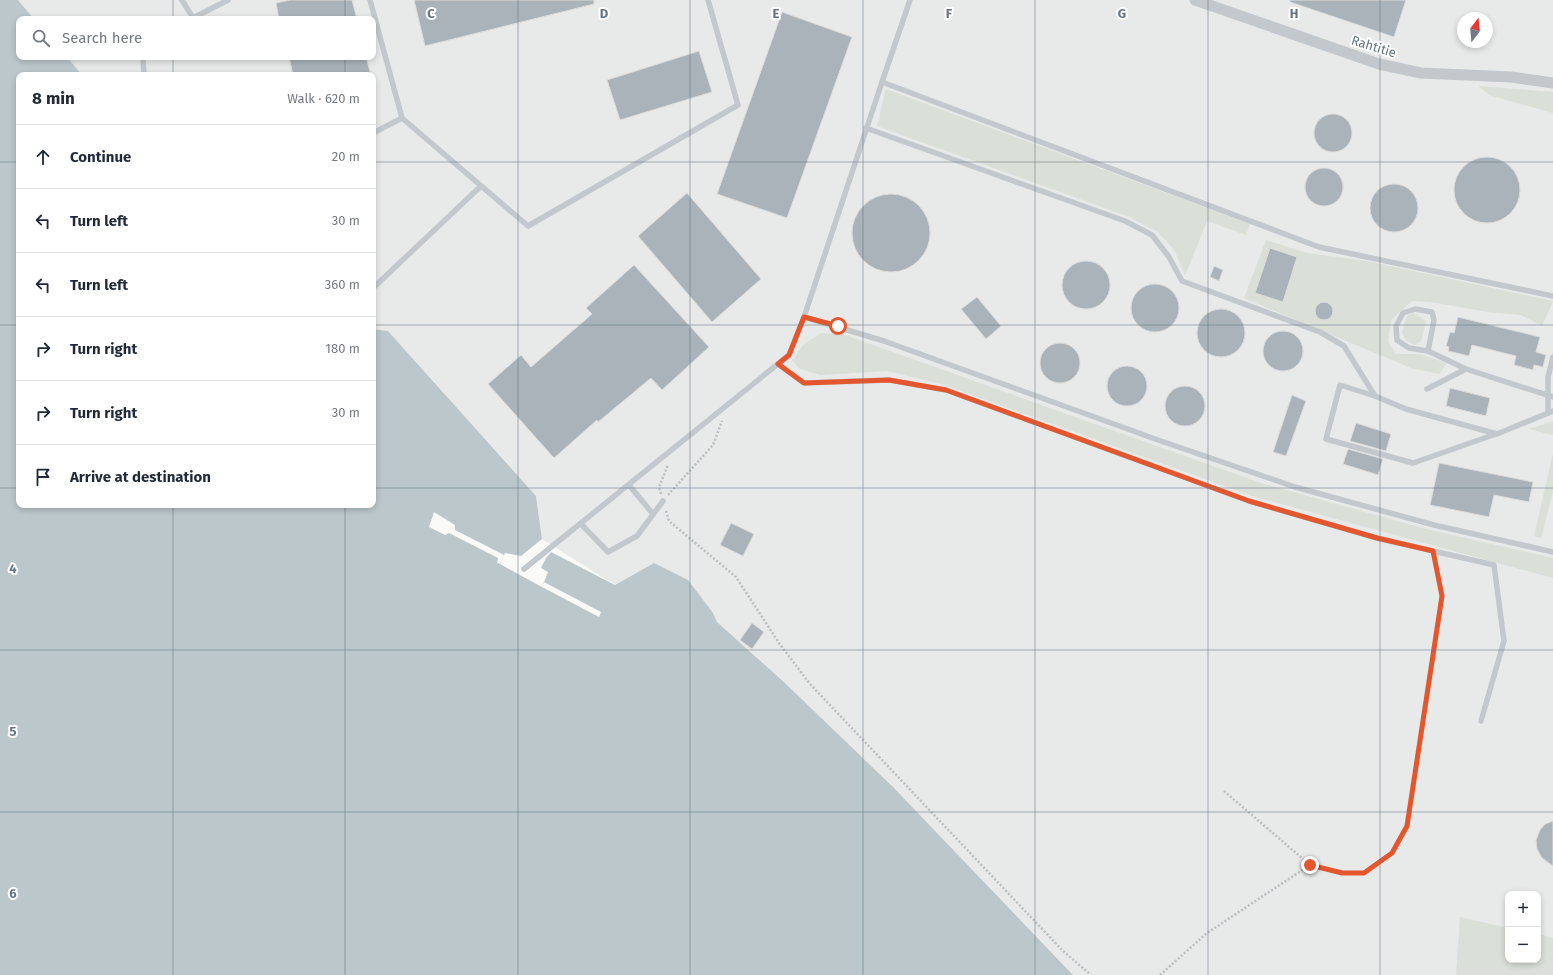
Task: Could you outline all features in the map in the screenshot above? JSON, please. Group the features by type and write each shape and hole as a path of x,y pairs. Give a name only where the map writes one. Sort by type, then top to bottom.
{"street":[{"name":"Rahtitie","path":"1195,0 1379,64 1421,73 1512,77 1553,83"}],"lane":[{"path":"182,0 191,16"},
{"path":"196,16 228,0"},
{"path":"370,0 374,16"},
{"path":"376,22 402,118 528,226 738,105 708,0"},
{"path":"524,569 789,355 804,317 910,0"},
{"path":"143,60 144,72"},
{"path":"882,82 1319,247 1553,296"},
{"path":"376,131 402,118"},
{"path":"866,128 1125,221 1152,235 1169,257 1182,281 1320,332 1344,346 1375,396"},
{"path":"376,285 481,186"},
{"path":"1428,351 1434,320 1432,312 1415,309 1403,313 1396,326 1397,340 1409,348 1428,351 1466,370 1551,396"},
{"path":"804,317 884,341 1158,440 1296,487 1434,525 1553,552"},
{"path":"1497,434 1406,409 1375,396 1340,385 1326,439 1413,463 1497,434 1551,412 1551,396 1548,377 1553,357"},
{"path":"778,364 804,383 889,380 946,390 1249,501 1377,538 1494,565 1504,641 1481,721"},
{"path":"1427,389 1466,370"},
{"path":"629,485 653,514"},
{"path":"581,524 608,552 637,536 663,501"}],"path":[{"path":"663,501 713,445 727,405"},
{"path":"674,449 659,487 668,520 736,577 779,643 810,684 1063,950 1091,975"},
{"path":"1224,791 1310,865 1342,873 1364,873 1392,853 1407,826 1442,596 1433,551"},
{"path":"1160,975 1206,933 1310,865"}],"shaded area":[{"path":"0,0 18,0 31,16 16,16 16,60 70,60 80,72 16,72 16,508 376,508 376,329 388,331 536,496 542,539 521,556 505,553 500,564 542,587 548,572 541,568 551,552 615,585 654,563 688,580 713,613 717,622 785,683 894,788 1073,975 0,975"},
{"path":"18,0 1553,0 1553,975 1073,975 894,788 785,683 717,622 713,613 654,563 615,585 542,539 536,496 388,331 376,329 376,72 80,72 70,60 376,60 376,16 31,16"},
{"path":"1478,86 1553,92 1553,113 1489,95"},
{"path":"886,89 1250,224 1246,235 1207,221 1185,276 1175,251 1158,232 1127,216 877,126"},
{"path":"1266,240 1307,253 1367,261 1553,301 1542,326 1521,315 1488,312 1431,302 1412,301 1391,320 1388,342 1396,354 1419,354 1447,363 1439,374 1411,368 1244,298"},
{"path":"1413,313 1426,321 1421,341 1415,345 1406,341 1402,333 1407,316"},
{"path":"821,333 842,334 1261,483 1426,529 1553,558 1553,578 1252,496 945,385 887,371 821,375 800,369 792,360 803,345"},
{"path":"1553,421 1553,435 1529,429"},
{"path":"1553,453 1553,492 1541,538 1534,536"},
{"path":"1460,917 1505,927 1505,963 1541,963 1541,935 1553,938 1553,975 1456,975"}],"pier":[{"path":"434,512 455,525 455,530 504,555 500,564 497,563 498,558 449,533 445,535 429,527"},
{"path":"544,582 601,612 599,617 542,587"}],"building":[{"path":"290,0 352,0 356,16 278,16 276,3"},
{"path":"414,0 594,0 594,4 425,46"},
{"path":"1290,0 1406,0 1394,37 1290,2"},
{"path":"782,12 852,37 787,218 717,194"},
{"path":"699,51 712,92 620,120 607,80"},
{"path":"290,60 367,60 370,72 292,72"},
{"path":"1333,114 1346,120 1352,133 1346,146 1333,152 1320,146 1314,133 1320,120"},
{"path":"1487,157 1500,159 1510,167 1518,177 1520,190 1518,203 1510,213 1500,221 1487,223 1474,221 1464,213 1456,203 1454,190 1456,177 1464,167 1474,159"},
{"path":"1324,168 1337,174 1343,187 1337,200 1324,206 1311,200 1305,187 1311,174"},
{"path":"1389,184 1399,184 1411,191 1418,203 1418,213 1411,225 1399,232 1389,232 1381,228 1374,221 1370,213 1370,203 1374,195 1381,188"},
{"path":"687,193 761,279 712,322 638,236"},
{"path":"891,194 906,197 913,201 923,211 927,218 930,233 927,248 923,255 913,265 906,269 891,272 876,269 869,265 859,255 855,248 852,233 855,218 859,211 869,201 876,197"},
{"path":"1270,248 1297,257 1283,302 1255,293"},
{"path":"1081,261 1091,261 1103,268 1110,280 1110,290 1103,302 1091,309 1081,309 1073,305 1066,298 1062,290 1062,280 1066,272 1073,265"},
{"path":"634,265 709,347 662,390 651,378 598,422 597,420 554,458 488,384 521,355 531,367 592,314 586,308"},
{"path":"1214,266 1223,270 1219,281 1210,277"},
{"path":"1150,284 1160,284 1172,291 1179,303 1179,313 1172,325 1160,332 1150,332 1142,328 1135,321 1131,313 1131,303 1135,295 1142,288"},
{"path":"977,297 1001,326 986,339 961,309"},
{"path":"1320,302 1328,302 1333,307 1331,318 1328,320 1320,320 1315,315 1315,307"},
{"path":"1216,309 1226,309 1238,316 1245,328 1245,338 1238,350 1226,357 1216,357 1208,353 1201,346 1197,338 1197,328 1201,320 1208,313"},
{"path":"1458,317 1540,337 1536,352 1546,355 1543,367 1534,365 1533,370 1514,365 1516,356 1472,345 1469,356 1448,351 1449,347 1446,346 1450,332 1454,333"},
{"path":"1287,331 1294,334 1300,340 1303,351 1302,359 1294,368 1287,371 1279,371 1272,368 1264,359 1263,347 1266,340 1275,332"},
{"path":"1064,343 1071,346 1077,352 1080,363 1079,371 1071,380 1064,383 1056,383 1049,380 1041,371 1040,359 1043,352 1052,344"},
{"path":"1131,366 1138,369 1144,375 1147,386 1146,394 1138,403 1131,406 1123,406 1116,403 1108,394 1107,382 1110,375 1119,367"},
{"path":"1189,386 1196,389 1202,395 1205,406 1204,414 1196,423 1189,426 1181,426 1174,423 1166,414 1165,402 1168,395 1177,387"},
{"path":"1450,388 1490,398 1486,416 1446,406"},
{"path":"1292,395 1306,401 1286,456 1273,452"},
{"path":"1356,423 1391,434 1386,451 1350,441"},
{"path":"1348,449 1383,459 1378,475 1343,464"},
{"path":"1439,463 1533,482 1529,502 1494,495 1489,517 1430,505"},
{"path":"731,523 754,534 743,556 720,545"},
{"path":"752,623 764,632 752,649 740,640"},
{"path":"1553,821 1553,866 1542,858 1537,849 1536,840 1540,830 1545,824"}],"route":[{"path":"838,326 804,317 789,355 778,364 804,383 889,380 946,390 1249,501 1377,538 1433,551 1442,596 1407,826 1392,853 1364,873 1342,873 1310,865"}]}
